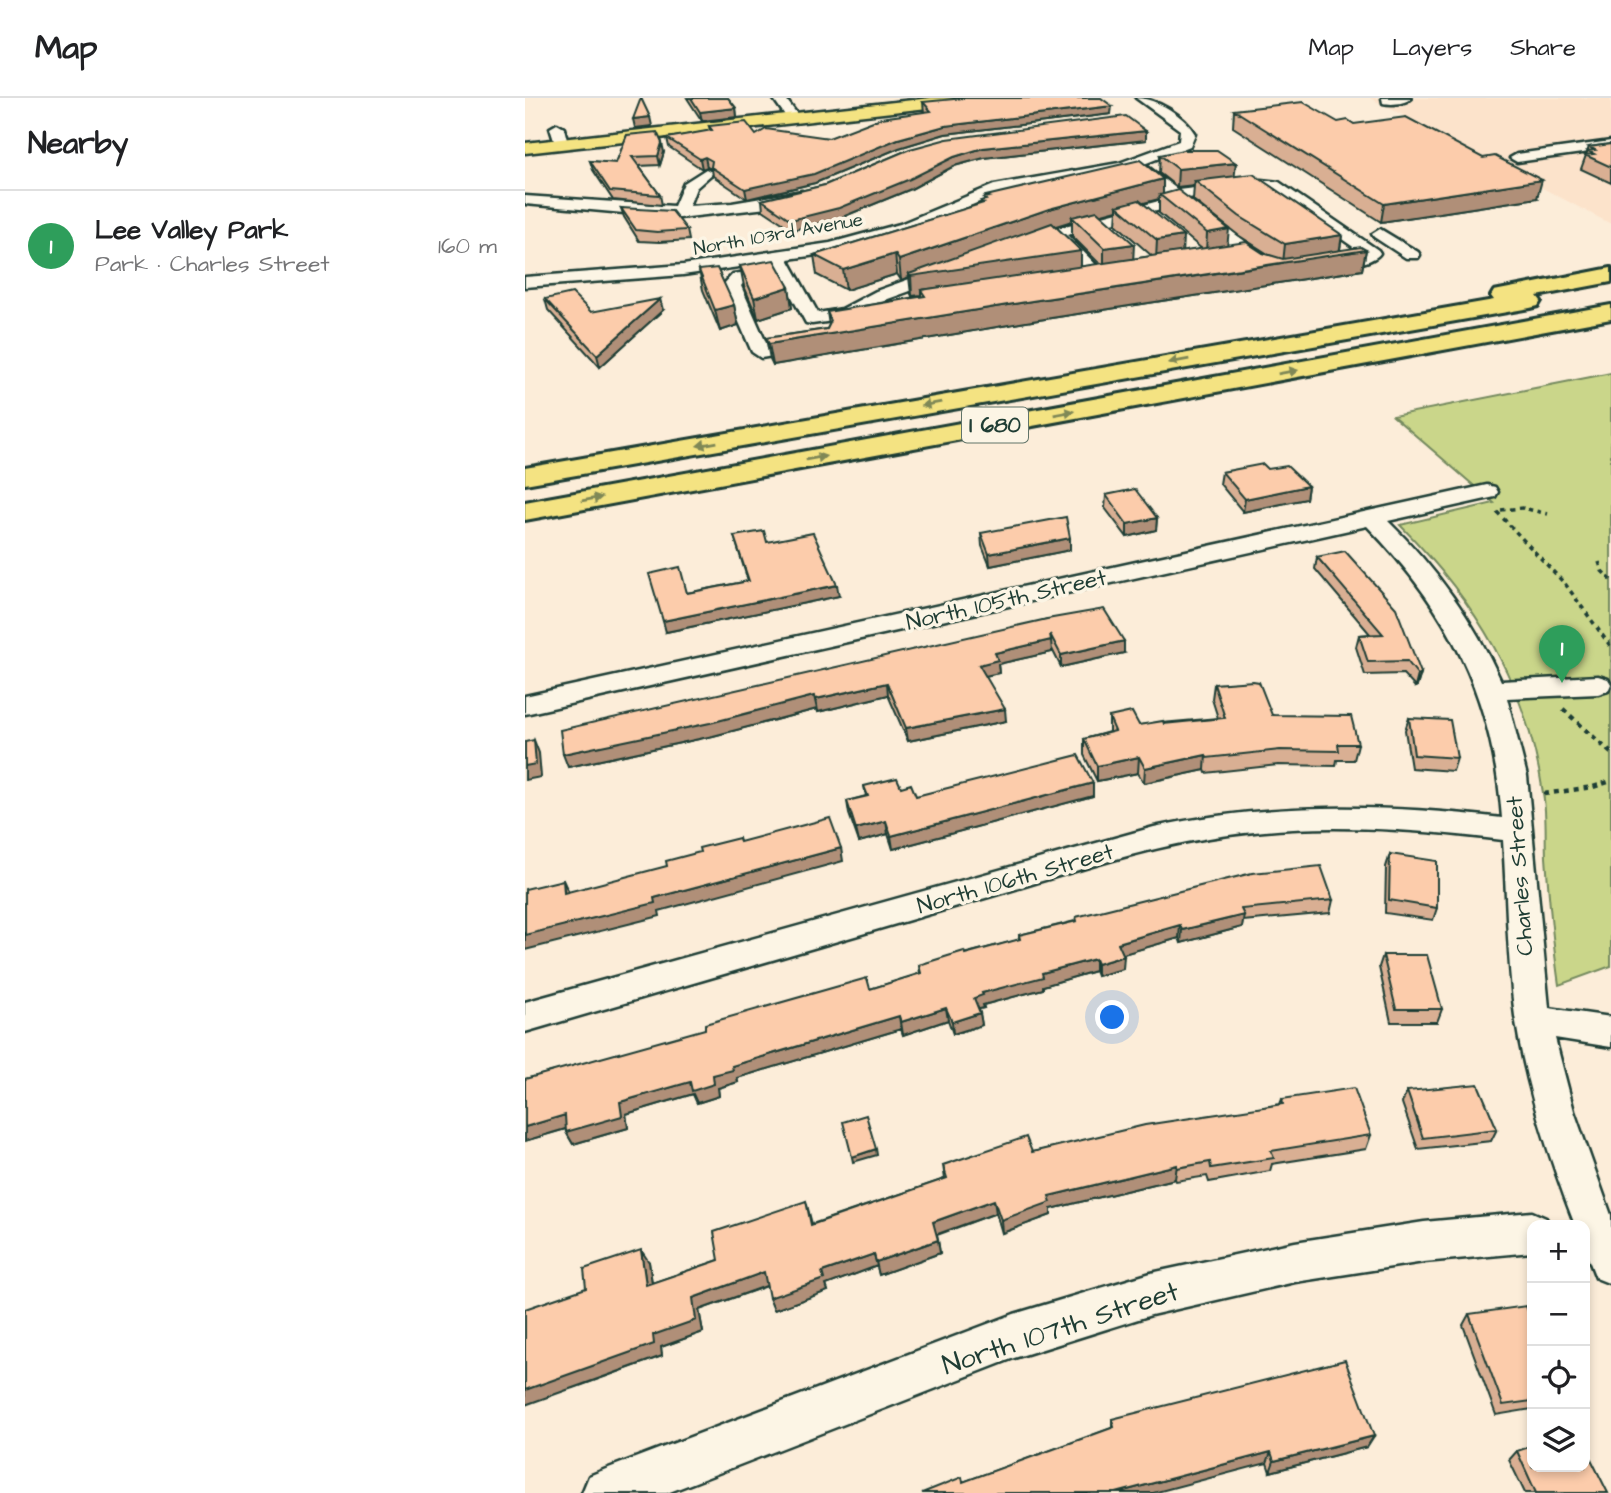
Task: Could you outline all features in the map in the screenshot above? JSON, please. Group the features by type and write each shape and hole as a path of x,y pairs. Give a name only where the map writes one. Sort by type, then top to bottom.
{"highway":[{"path":"1247,349 1611,275"},
{"name":"I 680","path":"525,476 1611,287"},
{"name":"I 680","path":"525,511 1611,312"},
{"path":"1464,341 1611,320"}],"main road":[{"path":"525,148 559,136 794,118 972,98"}],"street":[{"path":"779,98 794,118"},
{"path":"1387,100 1405,98"},
{"path":"1136,101 1165,114"},
{"path":"1136,101 1146,116 1168,134 1163,148 1151,157"},
{"path":"1146,116 1165,114"},
{"name":"North 103rd Avenue","path":"525,282 590,275 782,264 890,233 932,218 971,198 1007,186 1134,163 1180,147 1188,138 1185,128 1165,114"},
{"path":"1517,158 1611,145"},
{"path":"1134,163 1270,269 1280,271"},
{"path":"679,213 689,187 706,173"},
{"path":"1099,276 1050,234 1178,198 1261,184 1274,185 1372,253 1370,257 1306,267"},
{"path":"525,201 610,210 679,213 748,206 814,191"},
{"path":"1142,210 1161,227"},
{"path":"1099,221 1117,237"},
{"path":"1380,234 1412,255"},
{"path":"1225,257 1249,253"},
{"path":"782,264 812,319 823,343 761,352 732,285 739,278 782,264"},
{"path":"846,314 882,295 960,267"},
{"path":"1075,279 1121,273"},
{"path":"812,319 910,304"},
{"name":"North 105th Street","path":"525,705 1487,492"},
{"name":"Charles Street","path":"1372,518 1409,557 1441,597 1465,636 1492,690 1508,752 1517,831 1524,952 1534,1020 1554,1111 1588,1220"},
{"path":"1492,690 1598,685"},
{"name":"North 106th Street","path":"525,1017 1072,861 1184,832 1262,820 1337,816 1415,818 1517,831"},
{"path":"1534,1020 1611,1032"},
{"name":"Charles Street","path":"1590,1226 1611,1264"},
{"name":"North 107th Street","path":"606,1493 1014,1336 1151,1294 1294,1262 1424,1242 1527,1232"}],"path":[{"path":"1548,514 1523,508 1496,511 1566,584 1611,647"},
{"path":"1599,562 1602,571 1611,580"},
{"path":"1559,705 1611,753"},
{"path":"1543,794 1593,787 1611,781"}],"shaded area":[{"path":"1370,98 1611,98 1611,224"}],"green space":[{"path":"1611,373 1611,966 1559,985 1548,889 1544,801 1525,716 1494,647 1474,615 1452,584 1400,525 1494,503 1393,416"}],"building":[{"path":"641,98 650,117 633,119"},
{"path":"691,98 728,98 736,108 700,112"},
{"path":"964,98 1101,98 1112,106 945,126 898,139 814,174 745,189 711,167 712,161 705,157 700,159 667,138 712,130 709,126 746,122 756,135 766,129 829,138 881,118 931,111 923,102"},
{"path":"1303,102 1338,122 1348,120 1354,124 1406,117 1483,158 1495,156 1542,180 1384,204 1234,110"},
{"path":"1126,116 1146,131 983,148 954,157 910,179 839,208 791,220 762,200 825,185 910,149 947,139"},
{"path":"657,132 662,143 658,156 632,157 660,195 610,191 590,161 616,163 627,135"},
{"path":"1611,144 1611,167 1585,155 1594,154 1588,151 1595,150 1589,147"},
{"path":"1183,150 1217,150 1236,163 1178,169 1160,155"},
{"path":"1140,160 1163,179 1049,209 899,260 895,254 843,270 814,255 984,203 981,201 989,197 986,196"},
{"path":"1253,174 1342,235 1285,244 1239,216 1195,181"},
{"path":"1178,190 1229,229 1207,233 1160,195"},
{"path":"1139,200 1183,236 1157,240 1117,206"},
{"path":"621,208 672,211 687,230 636,230"},
{"path":"1097,211 1134,244 1104,248 1072,217"},
{"path":"1052,223 1081,251 911,276 909,274"},
{"path":"1246,242 1263,253 1283,259 1361,247 1366,250 769,344 766,338 827,329 831,321 827,312 925,296 921,290"},
{"path":"774,260 789,287 754,298 740,266"},
{"path":"717,268 734,305 715,310 699,270"},
{"path":"572,293 591,312 660,299 597,355 545,299"},
{"path":"1263,464 1268,469 1287,466 1308,486 1245,499 1222,472"},
{"path":"1135,489 1157,518 1127,524 1106,495"},
{"path":"1066,517 1070,538 989,554 981,533"},
{"path":"764,531 767,542 813,533 837,585 663,621 649,574 680,567 687,593 749,581 734,536"},
{"path":"1345,551 1396,608 1421,673 1418,675 1407,661 1368,662 1359,635 1383,634 1317,557"},
{"path":"1104,609 1124,641 1061,655 1050,634 1051,640 995,653 998,660 979,665 1005,709 906,728 887,683 816,699 814,696 710,723 563,754 560,730 1047,619"},
{"path":"1259,682 1272,715 1351,716 1358,744 1338,744 1339,751 1280,750 1207,758 1206,755 1145,768 1139,757 1097,766 1084,739 1115,731 1109,717 1132,712 1139,725 1225,718 1214,684"},
{"path":"1409,718 1450,720 1457,758 1414,755"},
{"path":"534,740 536,764 525,766 525,742"},
{"path":"1078,755 1093,783 891,836 886,821 856,829 847,801 868,796 864,786 897,778 901,787 911,784 916,796"},
{"path":"830,818 841,848 654,898 655,903 525,935 525,889 563,880 564,893 667,866 666,861 700,852 699,848 739,838 740,842"},
{"path":"1390,854 1437,861 1437,908 1389,900"},
{"path":"1321,866 1333,900 1241,909 1244,915 1182,930 1180,925 1118,943 1124,956 1097,964 1095,959 1042,973 1043,977 982,993 983,995 974,998 980,1013 952,1022 946,1008 901,1022 899,1016 732,1066 733,1070 713,1075 714,1084 692,1091 690,1082 620,1102 622,1116 566,1132 565,1115 525,1127 525,1079 705,1029 705,1024 867,978 870,989 921,973 919,965 964,951 965,954 1020,939 1019,935 1077,921 1076,917 1252,873"},
{"path":"1383,955 1427,955 1442,1009 1396,1009"},
{"path":"1478,1084 1497,1129 1423,1138 1407,1091"},
{"path":"1354,1088 1371,1135 1271,1151 1274,1158 1211,1168 1210,1162 1177,1168 1177,1165 1049,1196 1051,1202 1001,1220 994,1200 933,1222 938,1240 876,1262 874,1254 822,1272 824,1279 769,1298 764,1272 693,1298 696,1320 653,1335 654,1344 525,1390 525,1309 586,1288 584,1269 641,1250 646,1285 719,1260 714,1232 806,1201 811,1225 947,1178 943,1165 1026,1137 1032,1152 1145,1125 1283,1104 1282,1099"},
{"path":"866,1115 876,1149 852,1157 843,1122"},
{"path":"1526,1306 1527,1402 1503,1405 1469,1314"},
{"path":"1345,1360 1374,1436 1274,1461 1271,1452 1116,1493 922,1493 962,1477 963,1482 1114,1427 1112,1419"},
{"path":"1527,1448 1527,1472 1590,1472 1590,1457 1608,1493 1536,1493 1517,1451"}],"place":[{"name":"Lee Valley Park","path":"1562,683"}]}
